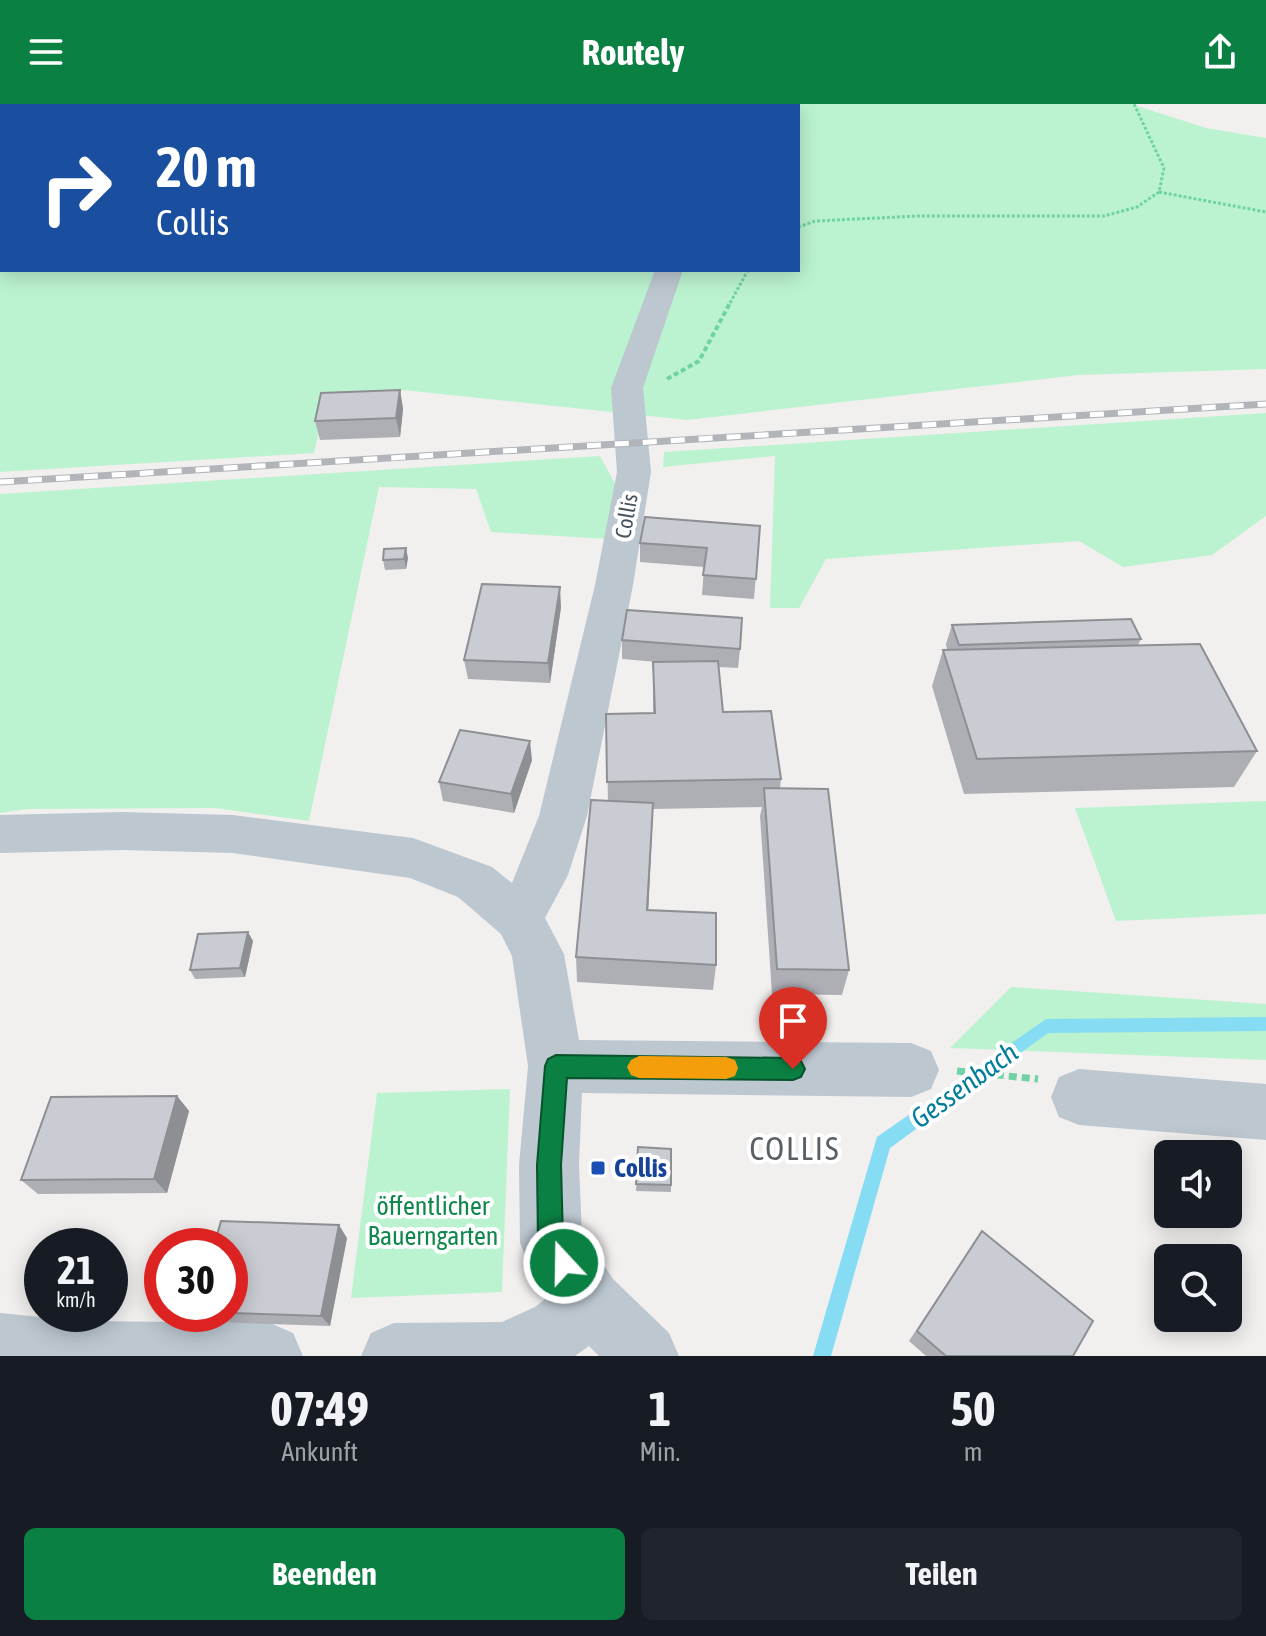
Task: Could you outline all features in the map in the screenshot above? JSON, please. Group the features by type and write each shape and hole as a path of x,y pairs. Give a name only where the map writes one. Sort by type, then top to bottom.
{"street":[{"path":"627,388 668,272"},
{"name":"Collis","path":"519,918 543,875 563,816 614,585 634,472 627,388"},
{"path":"0,834 122,831 233,834 413,858 475,882 519,918 538,954 556,1066 549,1165 551,1243 591,1303 646,1356"},
{"path":"556,1066 926,1070"},
{"path":"1055,1086 1266,1112"},
{"path":"394,1356 504,1355 558,1330 591,1303"},
{"path":"0,1346 80,1354 270,1356"}],"path":[{"path":"800,226 815,221 919,216 1104,216 1137,207 1159,192 1164,168 1134,104"},
{"path":"1159,192 1266,212"},
{"path":"627,388 673,378 699,361 747,272"},
{"path":"926,1070 1055,1086"}],"green space":[{"path":"800,104 1131,104 1206,128 1266,138 1266,369 1078,375 687,420 403,390 327,396 314,453 0,472 0,272 800,272"},
{"path":"1266,413 1266,516 1212,555 1123,567 1079,541 826,559 799,608 770,608 775,456 663,467 664,452"},
{"path":"600,456 618,489 608,539 491,532 476,489 379,487 309,821 215,808 27,809 0,813 0,494"},
{"path":"1266,801 1266,914 1116,921 1075,808"},
{"path":"1011,987 1266,1004 1266,1060 950,1048"},
{"name":"öffentlicher Bauerngarten","path":"510,1089 502,1292 351,1298 377,1093"}],"building":[{"path":"400,390 396,418 315,421 321,393"},
{"path":"645,517 760,526 756,579 703,575 707,548 640,543"},
{"path":"406,548 404,559 383,560 384,549"},
{"path":"482,584 560,587 548,663 464,660"},
{"path":"627,610 742,618 740,649 622,640"},
{"path":"1131,619 1141,639 959,645 952,625"},
{"path":"1200,644 1257,751 977,759 943,650"},
{"path":"718,661 723,712 771,711 781,779 607,782 606,714 655,713 653,662"},
{"path":"460,730 530,741 511,794 439,782"},
{"path":"764,788 828,789 849,970 777,969"},
{"path":"591,800 653,803 647,910 716,913 716,965 576,957"},
{"path":"248,932 240,968 190,970 198,934"},
{"path":"177,1096 154,1179 21,1180 51,1097"},
{"path":"638,1147 671,1149 671,1185 636,1184"},
{"path":"221,1221 339,1225 321,1316 248,1314 248,1228 219,1228"},
{"path":"982,1231 1093,1321 1073,1356 946,1356 917,1331"}],"waterway":[{"name":"Gessenbach","path":"822,1356 883,1143 1046,1026 1266,1024"}],"railway":[{"path":"0,482 1266,404"}],"slow traffic":[{"path":"639,1067 726,1068"}],"place":[{"name":"Collis","path":"598,1168"}],"district":[{"name":"COLLIS","path":"795,1149"}],"route":[{"path":"564,1263 551,1243 549,1165 556,1066 793,1069"}]}
